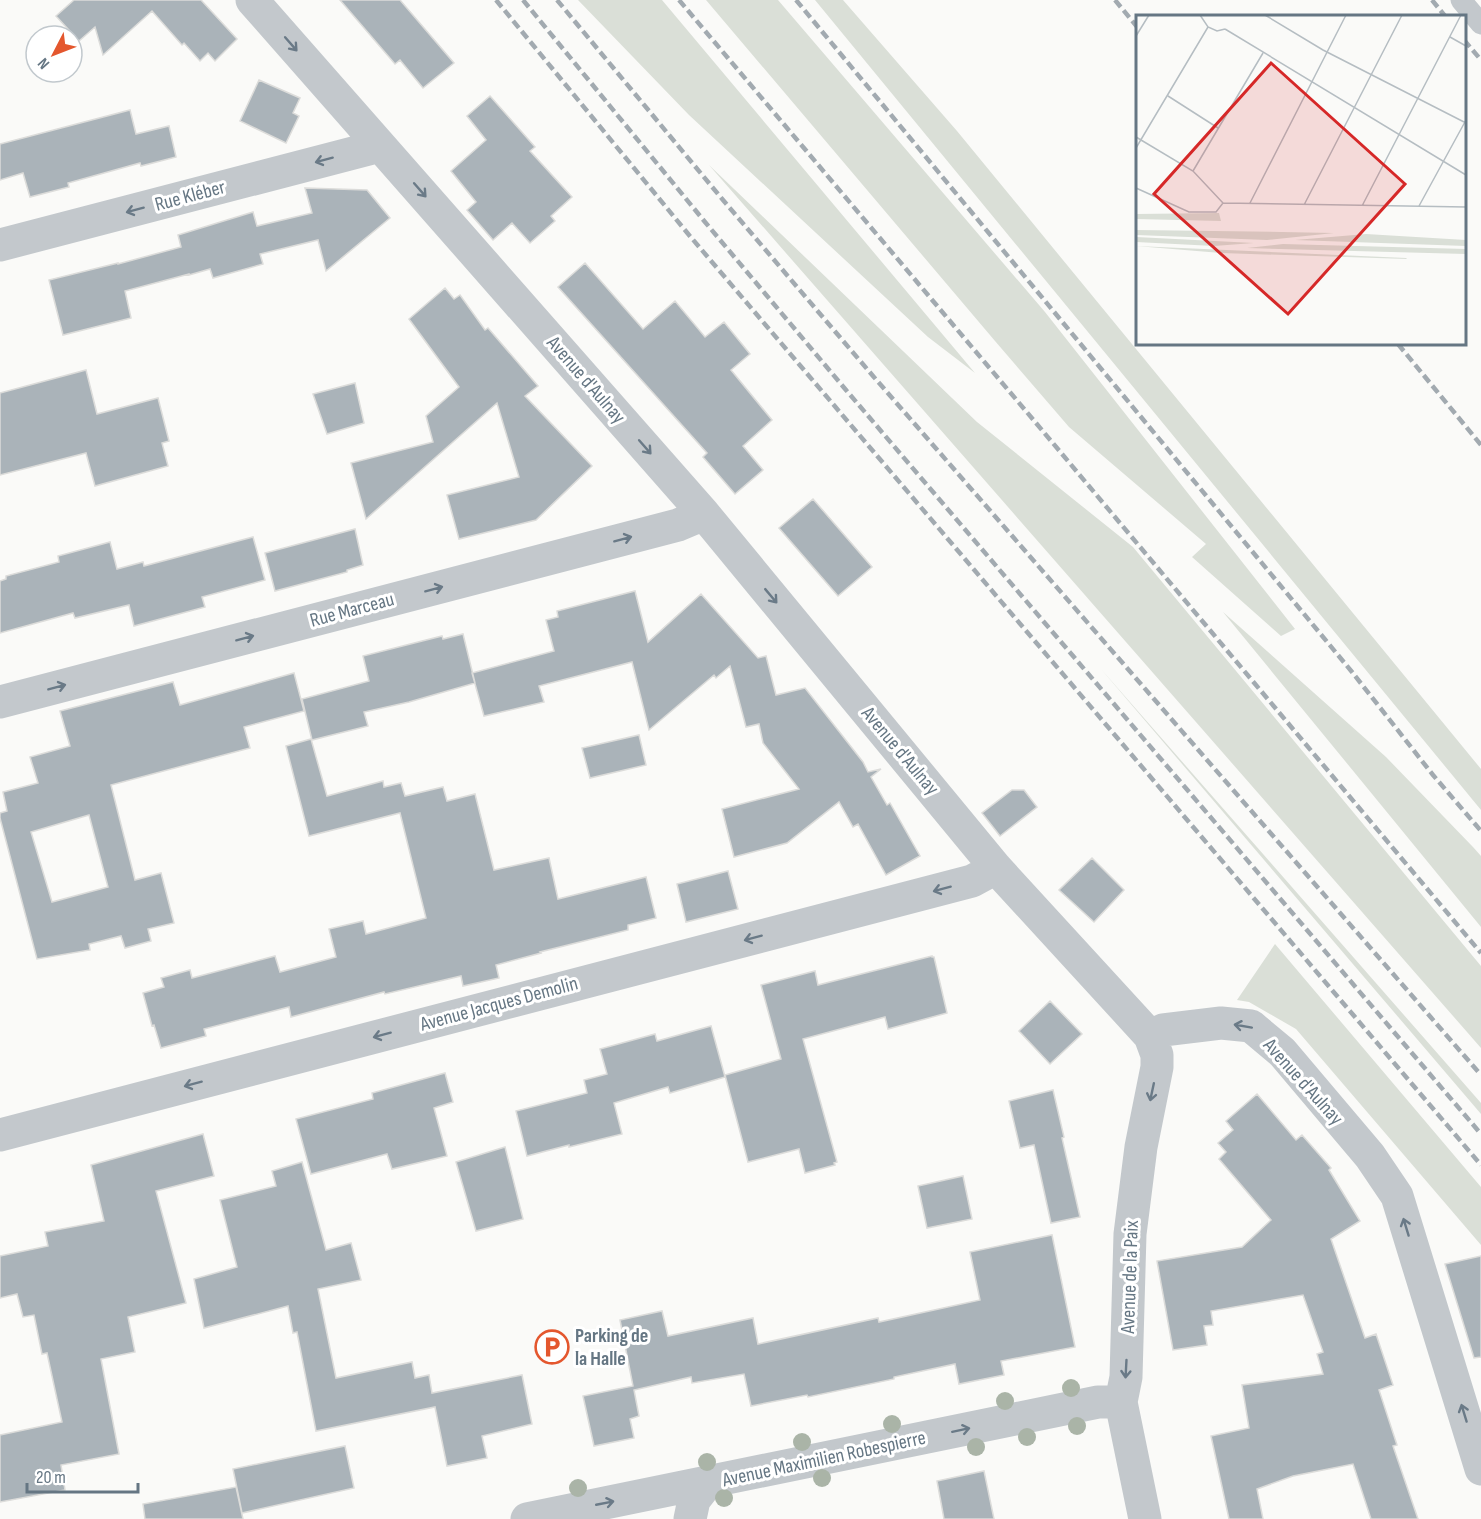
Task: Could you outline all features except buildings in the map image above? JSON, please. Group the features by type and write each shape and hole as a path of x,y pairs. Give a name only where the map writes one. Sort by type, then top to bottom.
{"street":[{"name":"Avenue d'Aulnay","path":"252,0 704,514 996,868 1150,1036 1163,1030 1221,1023 1251,1026 1282,1052 1370,1156 1397,1196 1481,1469"},
{"name":"Rue Kléber","path":"0,245 380,146"},
{"name":"Rue Marceau","path":"0,702 678,525 704,514"},
{"name":"Avenue Jacques Demolin","path":"0,1135 972,881 996,868"},
{"name":"Avenue de la Paix","path":"1145,1519 1121,1402 1126,1377 1130,1234 1141,1147 1157,1067 1157,1055 1150,1036"},
{"name":"Avenue Maximilien Robespierre","path":"527,1519 1098,1402 1121,1402"},
{"path":"690,1519 694,1500 708,1482"}],"lane":[{"path":"1461,0 1481,24"}],"shaded area":[{"path":"578,0 662,0 975,373 928,337 689,115"},
{"path":"706,0 778,0 1045,312 1295,629 1281,636 1192,557 1206,544 1069,427"},
{"path":"815,0 843,0 957,131 1481,769 1481,810"},
{"path":"709,165 977,422 1133,547 1481,966 1481,1048"},
{"path":"1223,612 1386,757 1481,856 1481,927"},
{"path":"1101,669 1481,1103 1481,1114"},
{"path":"1275,944 1481,1187 1481,1245 1296,1029 1249,1002 1237,1000"}],"railway":[{"path":"496,0 689,235 1481,1165"},
{"path":"523,0 846,390 1481,1134"},
{"path":"557,0 873,376 1481,1075"},
{"path":"679,0 1481,953"},
{"path":"796,0 1481,831"},
{"path":"1115,0 1136,26"},
{"path":"1432,0 1444,15"},
{"path":"1466,42 1481,60"},
{"path":"1399,345 1481,445"}],"place":[{"name":"Parking de la Halle","path":"552,1347"}]}
